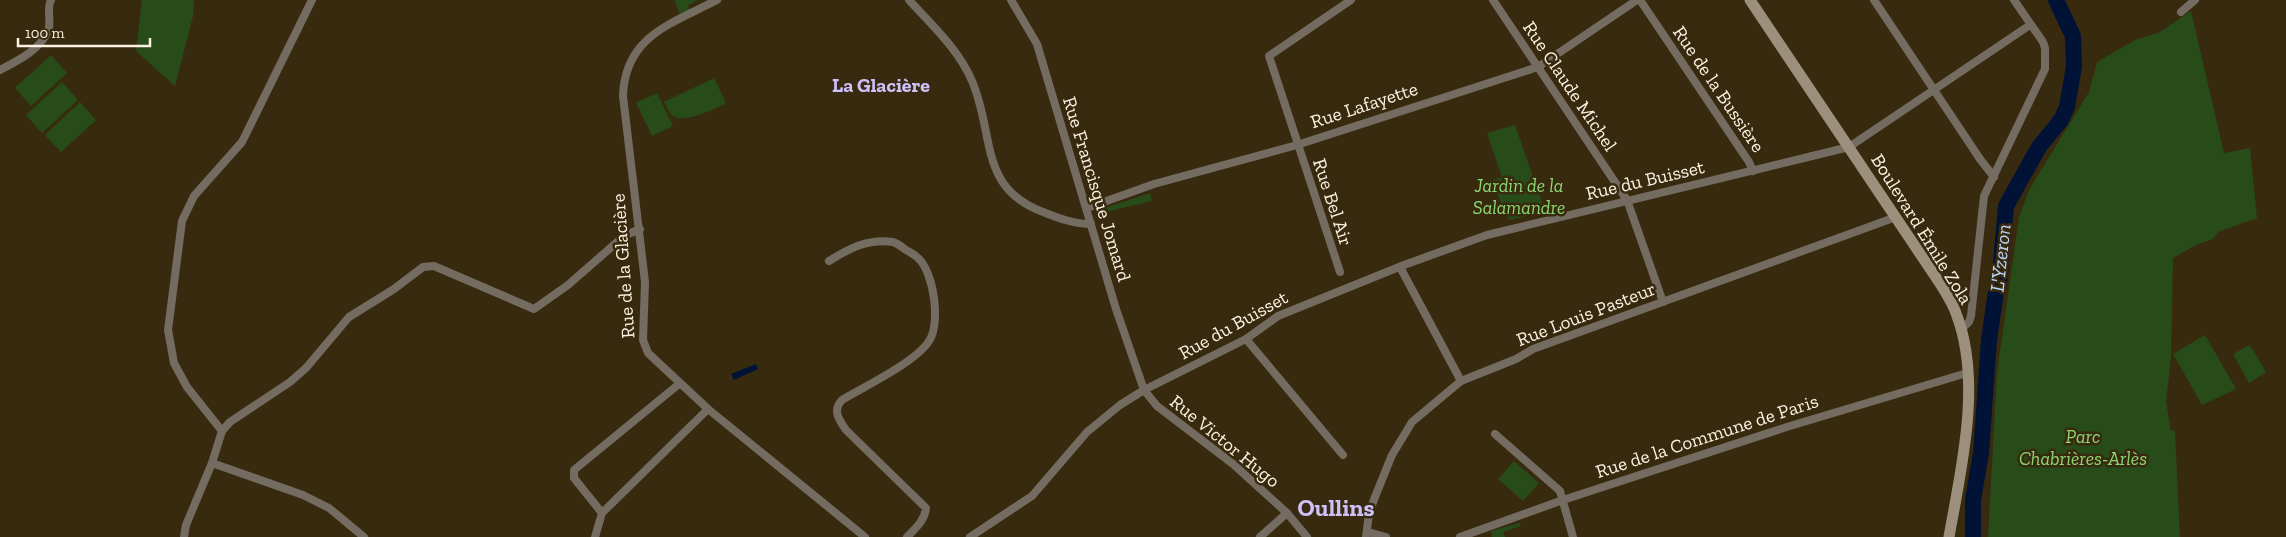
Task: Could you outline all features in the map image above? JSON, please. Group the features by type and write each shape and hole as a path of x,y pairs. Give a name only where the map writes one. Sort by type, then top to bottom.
{"main road":[{"name":"Boulevard Émile Zola","path":"1750,0 1948,296 1961,329 1967,373 1968,401 1966,429 1949,537"}],"street":[{"path":"0,70 29,55 48,31 51,0"},
{"path":"222,431 187,387 174,363 168,330 182,221 194,196 242,142 312,0"},
{"name":"Rue de la Glacière","path":"717,0 657,30 638,48 626,74 623,96 645,282 642,340 648,353 679,384 865,537"},
{"path":"909,0 956,52 972,81 983,113 993,164 1008,190 1024,204 1066,220 1091,224"},
{"name":"Rue Francisque Jomard","path":"1011,0 1037,44 1127,343 1144,390"},
{"name":"Rue Claude Michel","path":"1493,0 1627,200 1663,302"},
{"name":"Rue Lafayette","path":"1086,208 1154,184 1297,145 1538,67 1638,0"},
{"name":"Rue de la Bussière","path":"1638,0 1753,170"},
{"path":"1874,0 1994,176"},
{"path":"1961,329 1969,322 1971,316 1984,196 2045,69 2045,48 2014,0"},
{"path":"2181,12 2195,0"},
{"name":"Rue Bel Air","path":"1340,272 1269,56 1347,1"},
{"name":"Rue du Buisset","path":"970,537 1032,496 1087,432 1120,405 1144,390 1246,338 1278,316 1400,267 1487,235 1849,147 2030,25"},
{"name":"Rue Louis Pasteur","path":"1367,534 1369,514 1398,444 1412,422 1461,381 1516,359 1533,350 1896,218"},
{"path":"184,537 186,525 212,463 222,431 230,422 290,382 306,368 349,317 394,289 423,267 434,266 534,309 568,286 624,236 640,229"},
{"path":"829,261 854,246 873,242 894,242 920,259 934,297 936,326 930,341 918,355 842,400 837,404 836,410 838,418 846,430 926,508 926,514 907,537"},
{"path":"1400,267 1461,381"},
{"path":"1246,338 1343,455"},
{"name":"Rue de la Commune de Paris","path":"1460,537 1563,500 1790,426 1967,373"},
{"path":"602,513 574,478 574,470 679,384"},
{"name":"Rue Victor Hugo","path":"1144,390 1157,406 1233,464 1287,513 1307,537"},
{"path":"595,537 602,513 708,409"},
{"path":"1495,434 1560,491 1573,537"},
{"path":"212,463 303,495 329,508 364,537"},
{"path":"1260,537 1287,513"},
{"path":"1367,534 1386,537"}],"green space":[{"path":"142,0 194,0 193,16 175,86 136,51"},
{"path":"674,0 698,0 688,5 690,10 680,14"},
{"name":"Parc Chabrières-Arlès","path":"2191,11 2224,153 2250,148 2257,218 2218,232 2213,239 2196,245 2173,258 2171,358 2166,401 2171,431 2175,431 2180,537 1988,537 1997,373 2019,217 2029,190 2089,92 2097,62 2135,40 2160,32"},
{"path":"51,55 67,73 31,106 15,88"},
{"path":"714,78 726,103 692,117 678,118 670,113 664,102"},
{"path":"62,82 78,100 42,133 26,115"},
{"path":"657,93 673,126 652,136 636,103"},
{"path":"80,102 96,120 61,152 45,135"},
{"name":"Jardin de la Salamandre","path":"1515,125 1545,211 1510,220 1505,215 1493,180 1502,177 1487,133"},
{"path":"1150,193 1152,201 1105,212 1104,208"},
{"path":"2205,335 2236,389 2202,405 2173,354"},
{"path":"2250,345 2266,372 2249,383 2233,354"},
{"path":"1514,461 1539,483 1523,501 1498,479"},
{"path":"1520,523 1521,526 1503,532 1505,537 1492,537 1491,531"}],"water":[{"path":"756,364 758,369 734,380 731,374"}],"waterway":[{"name":"L'Yzeron","path":"1973,537 1973,500 1981,453 1989,340 1996,292 1999,285 2006,206 2039,147 2061,120 2067,107 2074,66 2073,36 2056,0"}],"district":[{"name":"La Glacière","path":"881,85"},
{"name":"Oullins","path":"1336,507"}]}
